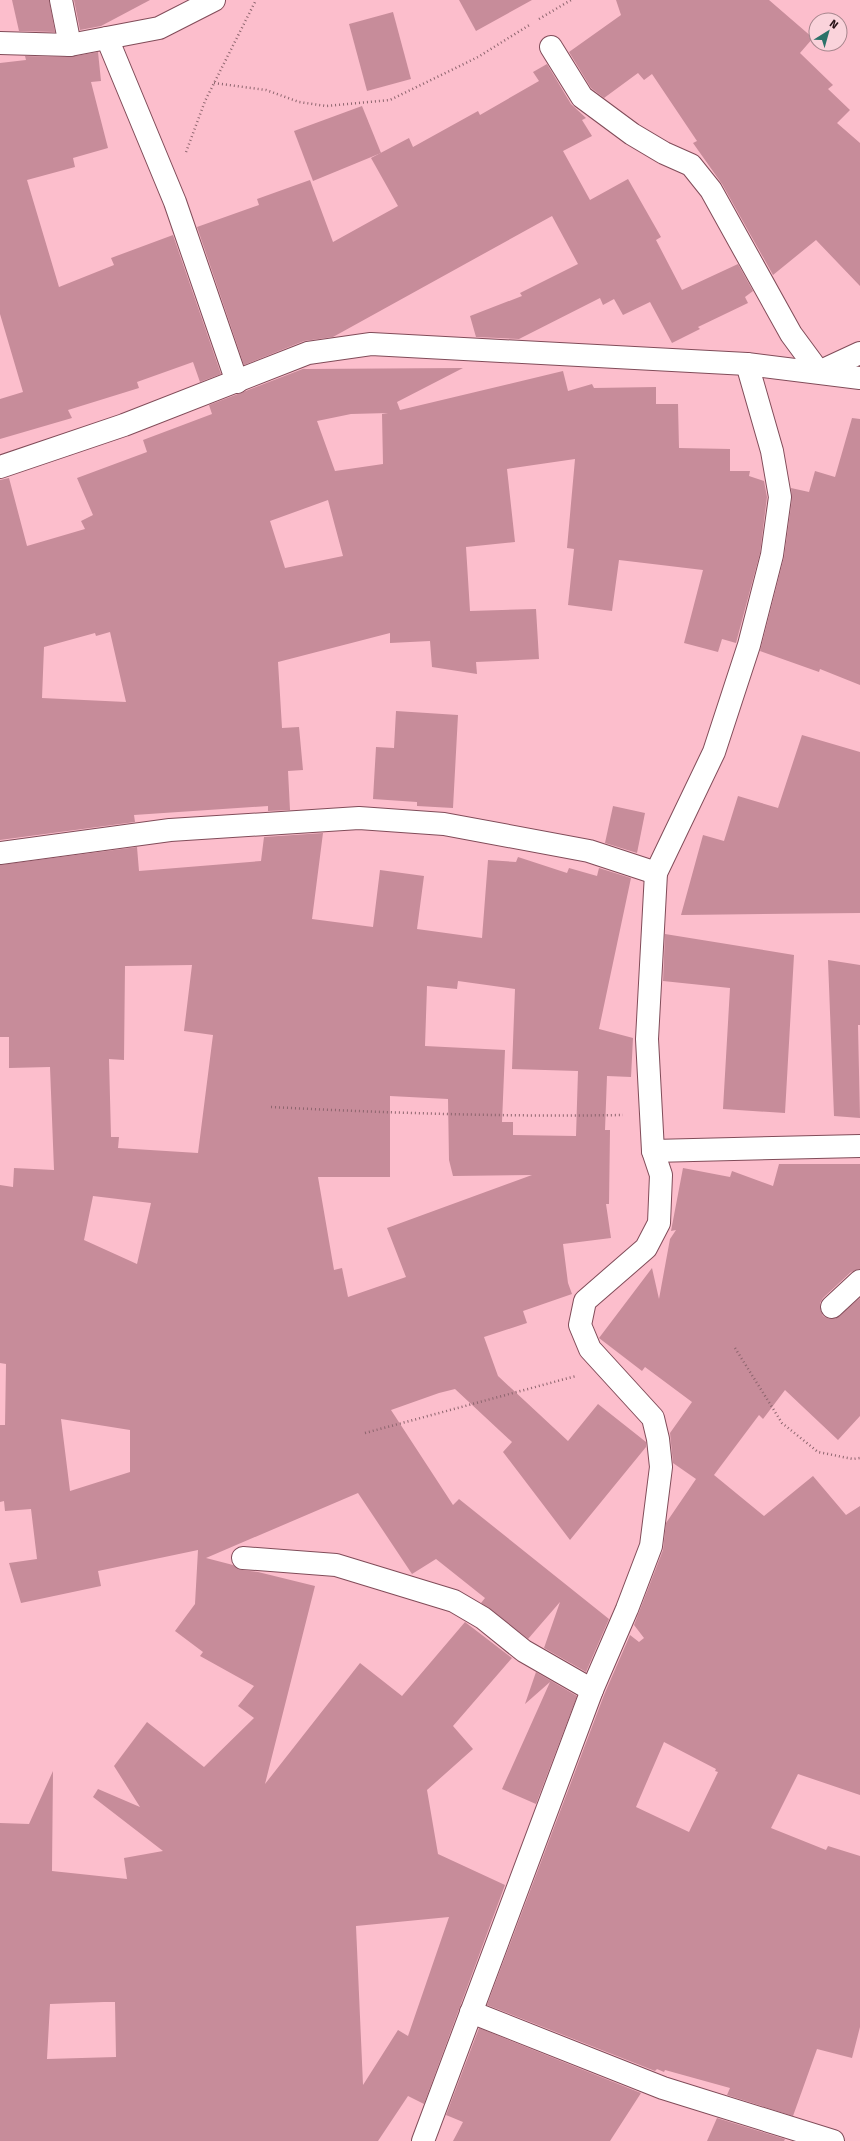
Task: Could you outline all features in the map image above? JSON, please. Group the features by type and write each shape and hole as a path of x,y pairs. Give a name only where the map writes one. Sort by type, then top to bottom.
{"street":[{"path":"61,0 70,45"},
{"path":"0,43 70,45 159,28 214,0"},
{"path":"107,38 174,202 237,382"},
{"path":"551,47 582,97 632,134 664,153 691,165 712,190 791,334 819,372"},
{"path":"0,467 124,425 308,353 371,344 747,364 860,378"},
{"path":"819,372 860,353"},
{"path":"423,2141 592,1690 627,1609 651,1546 661,1467 658,1439 653,1418 590,1348 580,1325 584,1301 646,1248 659,1223 661,1175 653,1151 647,1039 656,873 714,752 748,645 772,555 780,497 772,451 747,364"},
{"path":"0,853 170,830 359,818 452,825 589,851 656,873"},
{"path":"653,1151 860,1146"},
{"path":"832,1307 860,1281"},
{"path":"243,1558 336,1565 454,1601 483,1618 524,1651 592,1690"},
{"path":"471,2012 663,2088 833,2141"}],"path":[{"path":"185,155 205,101 256,0"},
{"path":"214,83 266,90 299,102 326,106 390,100 478,57 571,0"},
{"path":"271,1107 412,1114 534,1116 651,1114"},
{"path":"736,1348 782,1423 818,1452 853,1459 860,1458"},
{"path":"365,1433 608,1368"}],"building":[{"path":"12,0 49,0 55,32 19,31"},
{"path":"74,0 150,0 101,26 80,30"},
{"path":"459,0 532,0 476,31"},
{"path":"616,0 769,0 808,34 808,44 800,53 833,85 828,89 850,110 837,123 860,143 860,286 816,240 773,275 722,184 693,143 697,141 652,74 644,80 638,73 604,98 591,88 569,52 621,15"},
{"path":"393,12 411,79 367,91 349,24"},
{"path":"98,52 101,81 91,82 108,148 73,158 75,167 27,180 59,287 114,265 111,258 173,235 221,374 200,382 193,362 137,382 139,388 68,410 72,418 0,439 0,399 23,392 0,314 0,63 26,60 25,56 70,57"},
{"path":"547,64 571,104 586,118 582,120 592,136 563,151 590,200 628,179 661,237 656,240 682,290 738,264 753,291 745,297 748,303 698,327 700,329 672,343 650,302 623,315 614,299 603,305 600,298 519,339 476,337 470,316 522,296 520,293 578,264 552,216 333,337 304,341 244,365 197,227 259,205 257,199 310,180 333,242 398,206 371,158 409,138 413,147 478,111 480,115 539,81 533,72"},
{"path":"362,106 381,153 313,181 294,131"},
{"path":"313,365 303,369 463,368 397,402 400,410 563,371 568,391 592,384 594,388 656,387 656,404 678,404 679,448 730,449 730,471 750,471 749,476 764,481 767,497 760,553 736,643 722,639 718,652 684,643 703,570 619,560 612,611 568,605 574,549 567,548 575,459 507,469 515,542 466,547 470,611 536,609 539,659 476,662 477,674 432,667 430,641 390,643 390,633 278,662 282,728 299,727 303,770 288,771 290,810 268,811 268,806 134,815 135,822 0,840 0,480 9,478 27,546 85,529 81,521 93,515 77,478 147,452 143,440 212,414 209,405","holes":["388,413 382,414 383,464 335,471 317,421 351,414","328,500 343,556 285,568 270,521","110,632 126,702 42,698 44,647 95,633 96,636"]},
{"path":"852,418 860,419 860,685 820,669 819,672 760,651 784,557 792,499 791,488 809,492 815,471 835,477"},
{"path":"396,711 458,715 453,808 417,806 417,802 373,799 376,747 394,748"},
{"path":"802,735 860,752 860,913 681,915 703,835 724,841 738,796 778,808"},
{"path":"613,806 645,813 637,853 605,843"},
{"path":"323,833 312,919 373,927 380,870 424,876 417,929 482,938 488,860 516,862 518,857 567,873 569,868 597,876 599,868 631,878 599,1029 633,1038 631,1077 607,1076 605,1130 610,1130 609,1204 606,1204 611,1238 563,1244 568,1283 572,1294 523,1311 527,1323 484,1337 498,1376 568,1441 598,1404 646,1442 646,1447 570,1540 503,1452 512,1442 455,1389 391,1410 453,1505 459,1499 609,1619 586,1672 544,1648 560,1602 528,1639 481,1603 485,1598 436,1559 412,1574 358,1493 206,1558 233,1565 242,1570 258,1572 315,1586 265,1784 360,1663 402,1696 465,1622 512,1658 453,1726 473,1749 427,1790 438,1854 505,1885 424,2104 408,2096 378,2141 0,2141 0,1823 29,1824 53,1771 52,1871 127,1879 124,1858 163,1851 93,1797 98,1789 140,1807 114,1766 147,1722 204,1767 254,1718 238,1706 254,1686 200,1656 203,1652 175,1631 195,1604 198,1550 98,1571 101,1586 21,1603 9,1563 37,1559 31,1509 5,1511 4,1501 0,1502 0,1425 5,1425 6,1364 0,1363 0,1185 13,1187 14,1168 54,1170 50,1067 9,1068 9,1037 0,1037 0,865 137,847 139,871 261,861 264,837","holes":["192,965 184,1031 213,1035 198,1153 118,1148 119,1137 111,1137 109,1059 124,1060 125,966","458,981 515,989 512,1069 578,1071 576,1136 513,1135 513,1122 502,1122 505,1050 425,1046 427,986 457,989","390,1096 448,1099 449,1160 453,1176 532,1175 387,1228 406,1277 348,1297 342,1268 334,1270 318,1177 390,1177","93,1196 151,1203 137,1264 84,1240","61,1419 130,1430 130,1472 70,1491","449,1917 408,2036 398,2030 363,2085 356,1926","115,2002 116,2057 47,2059 50,2004"]},
{"path":"665,934 794,955 785,1113 723,1109 730,988 663,981"},
{"path":"828,960 860,965 860,1025 858,1025 860,1118 834,1116"},
{"path":"779,1164 860,1164 860,1269 851,1272 823,1298 820,1303 820,1309 823,1316 829,1319 835,1319 860,1298 860,1416 838,1440 785,1390 763,1419 759,1415 714,1475 764,1516 813,1476 846,1515 860,1506 860,1795 798,1774 771,1828 826,1850 828,1846 860,1856 860,2027 852,2058 817,2049 793,2116 727,2095 730,2088 665,2070 664,2072 657,2069 655,2071 487,2005 604,1695 630,1635 639,1642 644,1638 634,1625 663,1550 666,1523 696,1479 673,1463 670,1433 692,1402 645,1367 642,1371 599,1338 652,1268 659,1299 670,1239 676,1230 671,1231 683,1168 730,1177 732,1171 773,1186","holes":["664,1742 716,1769 715,1771 718,1772 689,1832 636,1807"]},
{"path":"536,1672 577,1696 536,1804 502,1789 550,1682 525,1704"},
{"path":"479,2028 641,2093 610,2141 453,2141 463,2122 446,2115"},
{"path":"717,2118 785,2139 784,2141 707,2141"}]}
